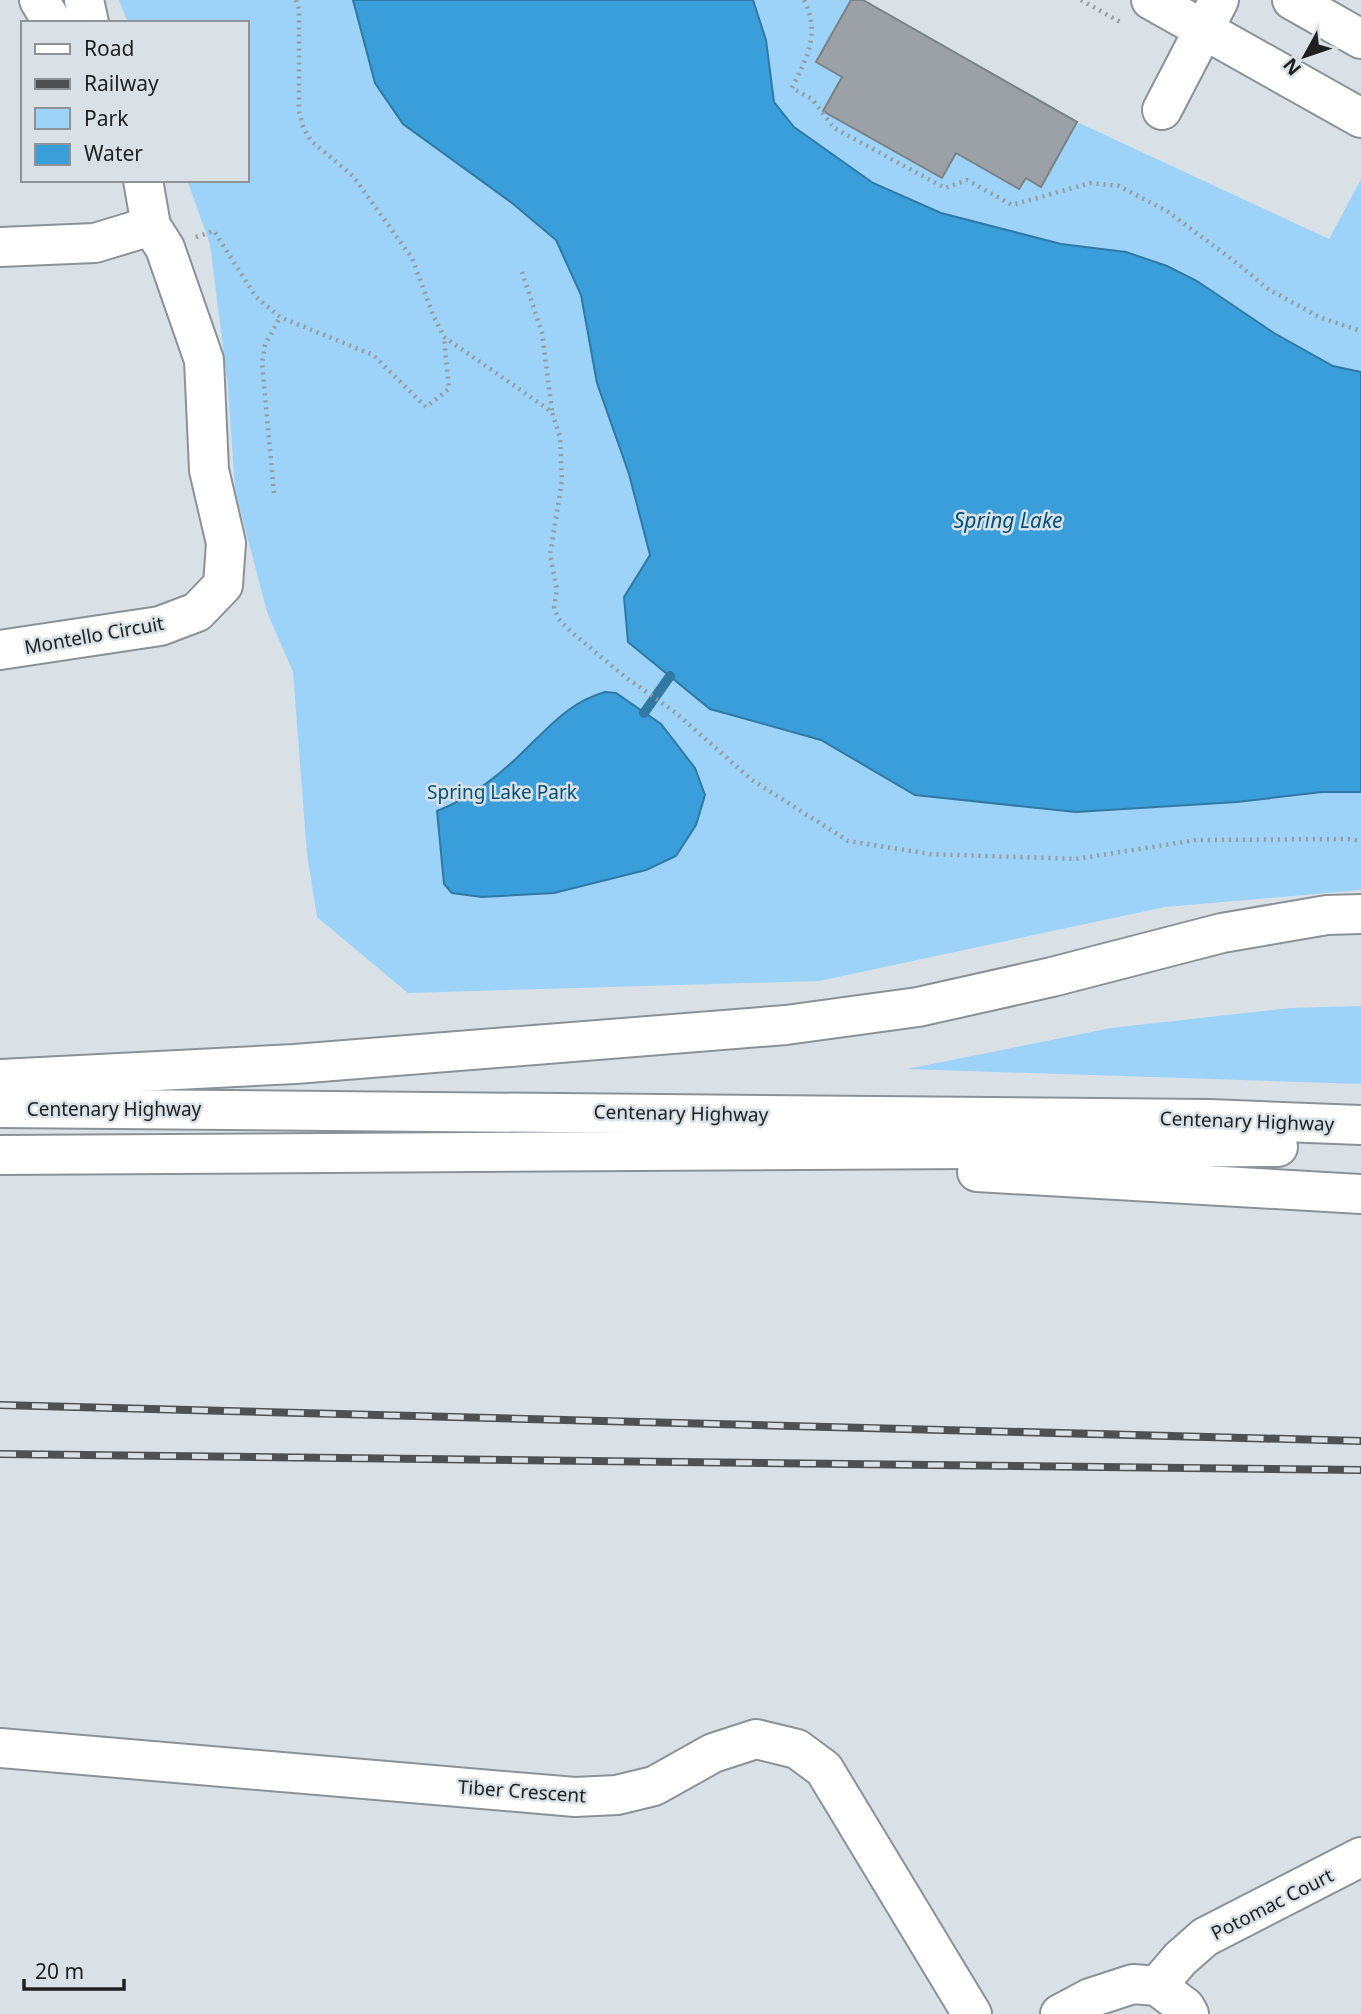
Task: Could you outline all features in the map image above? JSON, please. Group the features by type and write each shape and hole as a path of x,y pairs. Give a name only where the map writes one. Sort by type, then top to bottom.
{"main road":[{"path":"39,0 52,21"},
{"path":"84,0 89,21"},
{"path":"1151,0 1212,14 1361,118"},
{"path":"1292,0 1361,39"},
{"path":"1162,110 1212,14"},
{"name":"Montello Circuit","path":"0,650 160,626 197,612 223,585 226,543 209,470 204,360 158,237 144,182"},
{"path":"0,247 158,237"},
{"path":"0,1079 295,1064 786,1025 918,1007 1052,977 1222,933 1327,915 1361,914"},
{"name":"Centenary Highway","path":"0,1108 1181,1119 1361,1125"},
{"name":"Centenary Highway","path":"0,1155 1361,1146"},
{"path":"599,1150 643,1163 866,1166 1361,1194"},
{"name":"Tiber Crescent","path":"0,1748 575,1797 617,1795 654,1786 713,1753 756,1739 797,1749 824,1769 972,2014"},
{"name":"Potomac Court","path":"1157,1986 1180,1959 1205,1937 1361,1857"},
{"path":"1060,2014 1090,1998 1133,1984 1157,1986 1185,2007 1189,2014"}],"path":[{"path":"158,237 214,232 256,297 280,317 373,355 426,407 449,389 444,337 412,258 354,176 311,141 303,127 299,111 299,9 296,0"},
{"path":"804,0 811,15 811,48 792,88 812,99 834,128 945,188 967,180 1012,205 1090,183 1119,186 1167,211 1268,289 1319,317 1361,331"},
{"path":"522,272 542,333 552,412 560,437 562,481 550,555 557,589 554,608 558,618 624,676 676,713 752,780 848,841 930,855 1076,859 1196,840 1361,841"},
{"path":"274,492 262,363 265,345 280,317"},
{"path":"444,337 552,412"}],"green space":[{"name":"Spring Lake Park","path":"119,0 353,0 360,23 403,124 512,203 556,240 581,295 597,383 629,474 651,555 624,597 710,709 821,740 915,795 1076,812 1322,792 1361,792 1361,890 1165,907 819,981 408,993 317,917 307,854 293,672 267,612 235,490 228,387 210,244 188,182 248,182 248,21 127,21"},
{"path":"753,0 851,0 816,62 842,77 823,111 942,178 956,153 1018,189 1026,178 1041,186 1077,122 1329,239 1361,179 1361,372 1334,366 1274,333 1197,281 1167,266 1126,252 1061,244 941,213 873,183 794,127 774,102 766,40"},
{"path":"1361,1006 1361,1084 907,1069 1111,1028 1290,1008"}],"water":[{"name":"Spring Lake","path":"353,0 753,0 766,40 774,102 794,127 873,183 941,213 1061,244 1126,252 1167,266 1197,281 1274,333 1333,366 1361,372 1361,792 1322,792 1237,802 1076,812 915,795 821,740 710,709 628,642 624,597 650,555 629,474 597,383 581,295 556,240 512,203 403,124 375,83"},
{"path":"605,692 616,693 661,724 695,768 705,795 696,825 676,856 646,870 554,893 482,897 452,893 444,884 437,811 473,793 495,777 571,708"}],"building":[{"path":"851,0 863,0 1077,122 1041,187 1026,178 1019,189 956,153 942,178 823,111 842,77 816,62"}],"waterway":[{"path":"644,713 670,676"}],"railway":[{"path":"0,1405 1361,1441"},
{"path":"0,1454 1361,1470"}]}
